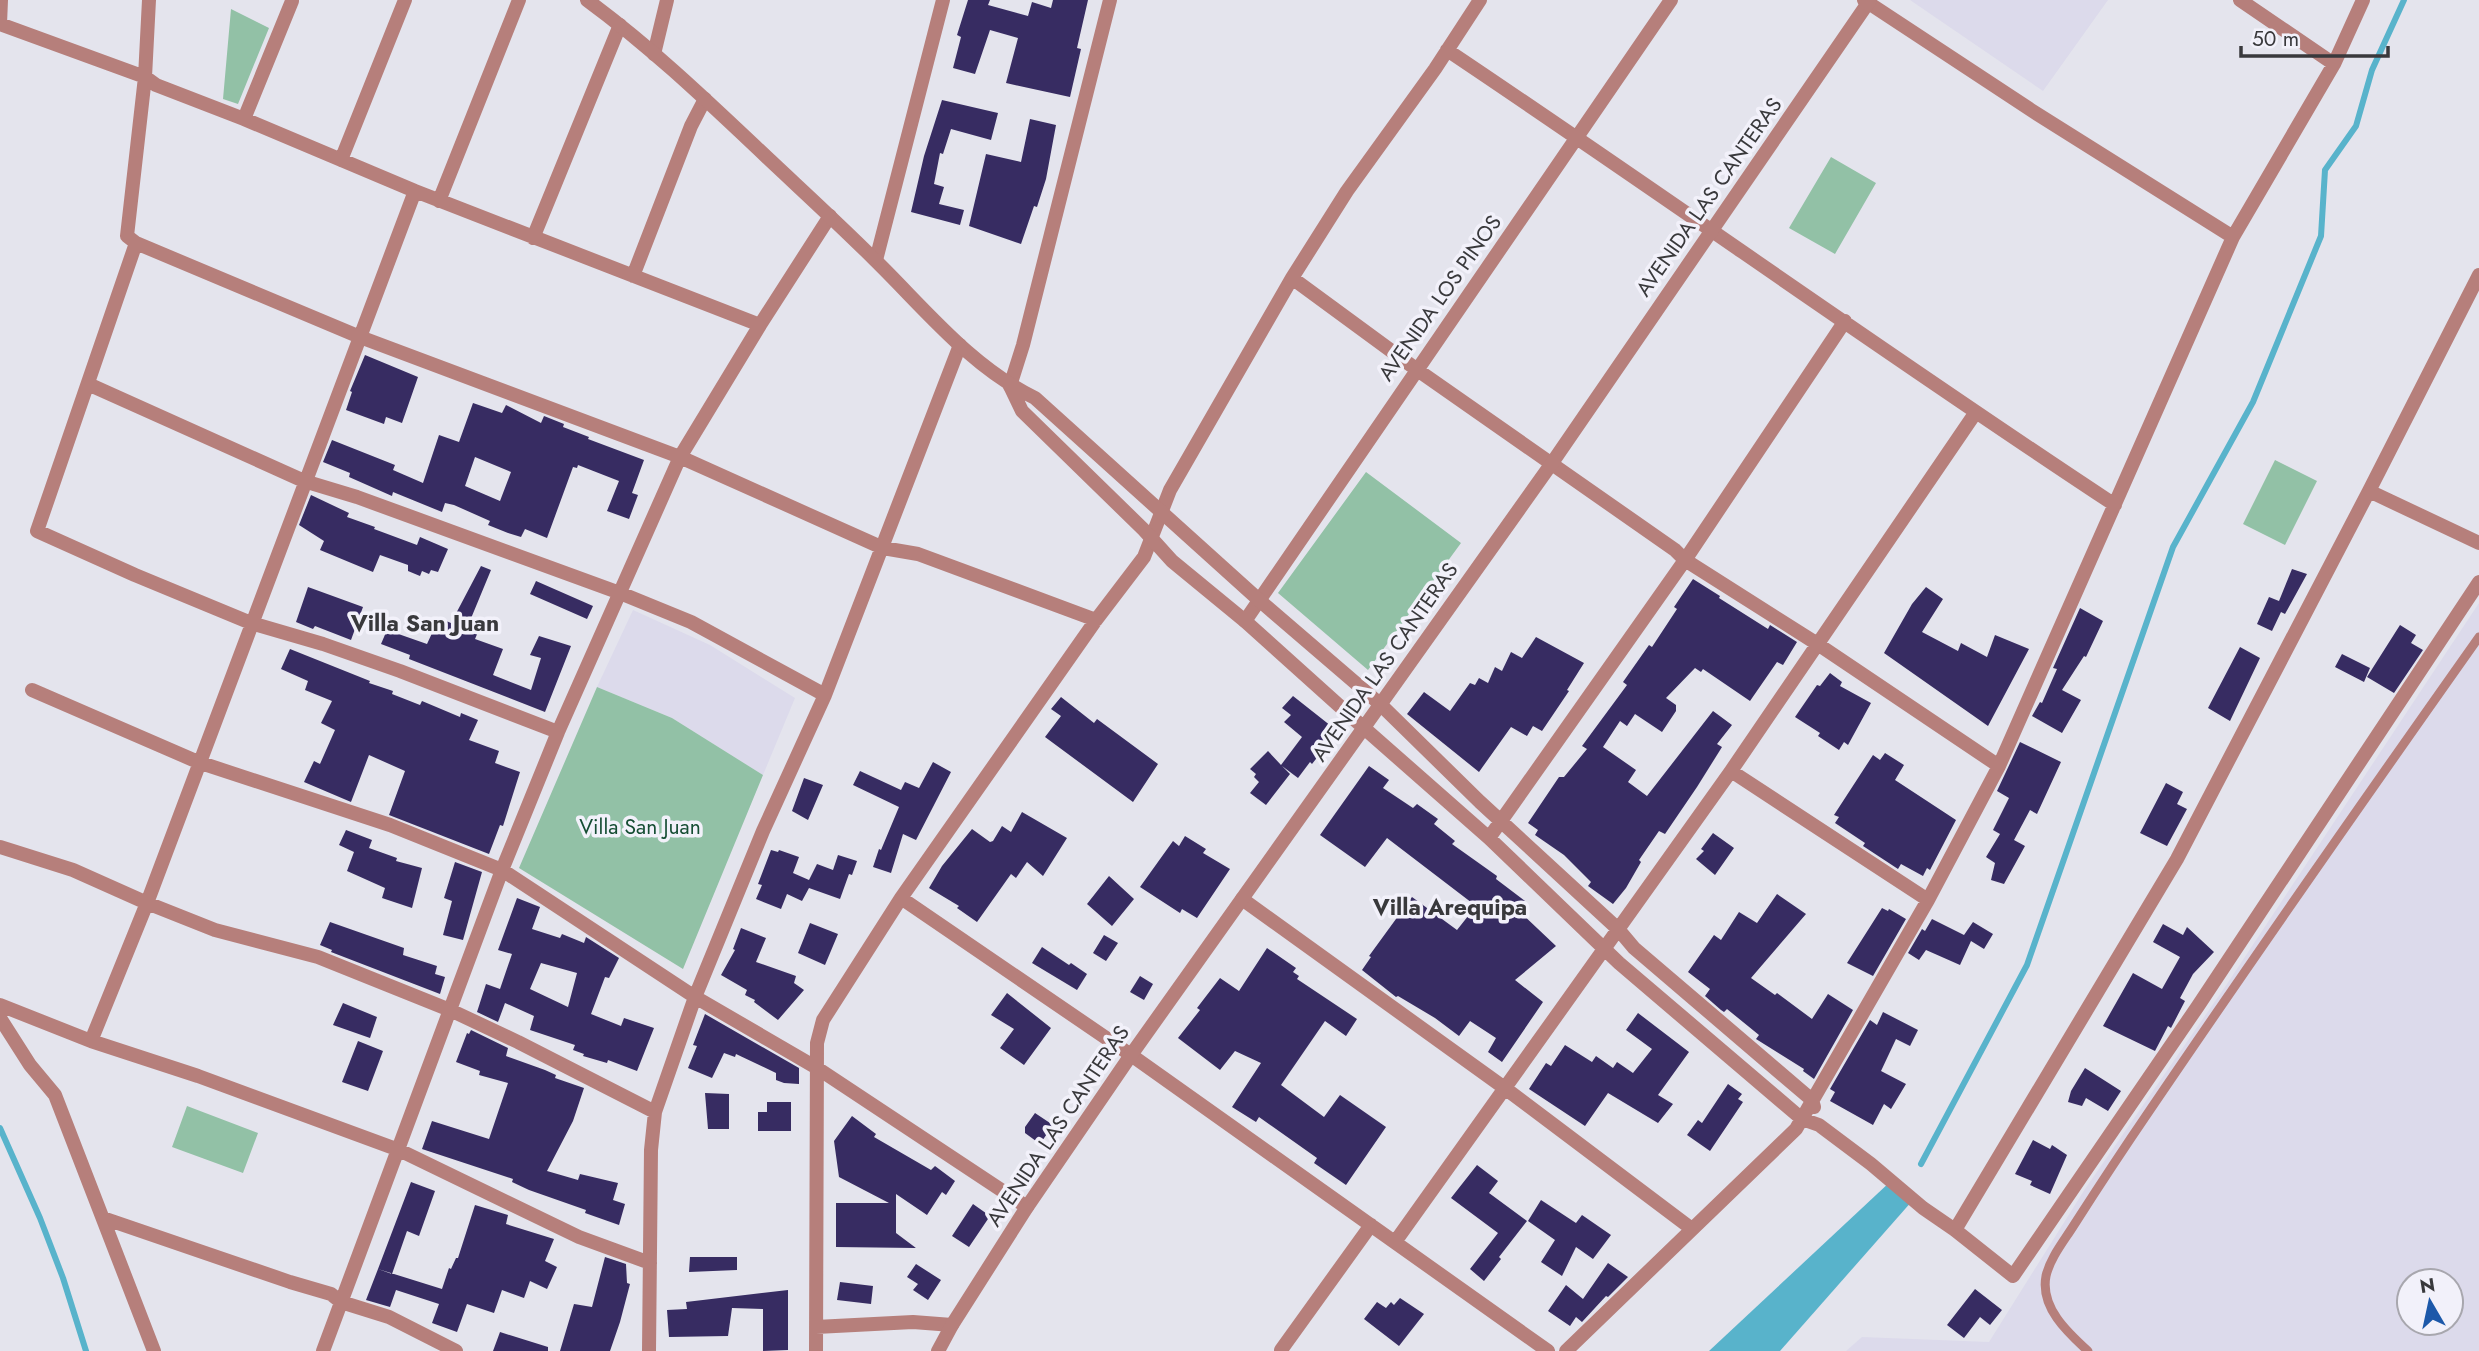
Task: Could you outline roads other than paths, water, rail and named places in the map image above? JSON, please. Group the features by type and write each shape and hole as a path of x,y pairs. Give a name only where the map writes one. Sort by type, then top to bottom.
{"street":[{"path":"1,0 0,23 145,77 156,85 439,201 760,325"},
{"path":"149,0 145,77 127,236 136,243 360,337 680,457 883,548 918,554 1096,620"},
{"path":"341,160 405,0"},
{"path":"439,201 519,0"},
{"path":"587,0 705,99 876,260 960,345 1010,386 1035,398 1161,513 1380,705 1618,929 1634,948 1812,1100 1819,1125"},
{"path":"654,54 667,0"},
{"path":"876,260 943,0"},
{"path":"1110,0 1023,345 1010,386 1022,411 1172,561 1245,621 1489,838 1619,963 1802,1119 1819,1125 2013,1276 2198,1006 2479,582"},
{"path":"816,1351 817,1043 823,1020 901,898 1144,556 1170,490 1292,278 1347,191 1480,0"},
{"name":"AVENIDA LOS PINOS","path":"1245,621 1671,0"},
{"path":"2240,0 2334,64"},
{"path":"1566,1351 1796,1129 1802,1119 1928,900 1999,766 2233,237 2334,64 2363,0"},
{"path":"244,119 292,1"},
{"path":"1868,1 2031,110 2233,237"},
{"name":"AVENIDA LAS CANTERAS","path":"938,1351 1027,1208 1131,1055 1552,463 1868,1"},
{"path":"533,237 620,25"},
{"path":"1447,50 2115,505"},
{"path":"633,276 691,126 705,99"},
{"path":"91,1041 147,903 415,191"},
{"path":"323,1351 502,870 558,732 680,457 830,216"},
{"path":"136,243 37,531 251,623 362,658 558,732"},
{"path":"1955,1230 2177,859 2479,275"},
{"path":"1292,278 1416,369 1675,550 1685,560 1819,645 1999,766"},
{"path":"1489,838 1685,560 1845,321"},
{"path":"649,1351 651,1150 655,1112 695,997 764,831 825,695 960,345"},
{"path":"89,384 304,481 357,497 620,593 691,622 825,695"},
{"path":"1395,1242 1731,771 1976,412"},
{"path":"2369,491 2479,543"},
{"path":"32,690 198,762 390,825 502,870 695,997 817,1068 1027,1208"},
{"path":"1731,771 1928,900"},
{"path":"0,847 73,870 215,930 318,957 450,1010 655,1112"},
{"path":"901,898 1131,1055 1548,1351"},
{"path":"1242,900 1506,1089 1692,1229"},
{"path":"0,1005 91,1041 198,1076 398,1150 579,1237 650,1263"},
{"path":"0,1018 30,1065 55,1096 154,1351"},
{"path":"103,1218 331,1294 341,1302 389,1317 456,1351"},
{"path":"1281,1350 1371,1225"},
{"path":"816,1327 913,1322 952,1325"}],"lane":[{"path":"2088,1351 2071,1336 2049,1305 2046,1283 2053,1259 2106,1175 2304,884 2479,637"}],"water":[{"path":"1891,1181 1913,1200 1780,1351 1709,1351"}],"waterway":[{"path":"1921,1164 2027,965 2173,547 2253,402 2321,236 2325,170 2356,126 2372,70 2404,0"},
{"path":"0,1128 40,1218 63,1278 86,1351"}],"district":[{"name":"Villa San Juan","path":"425,623"},
{"name":"Villa Arequipa","path":"1450,907"}]}
